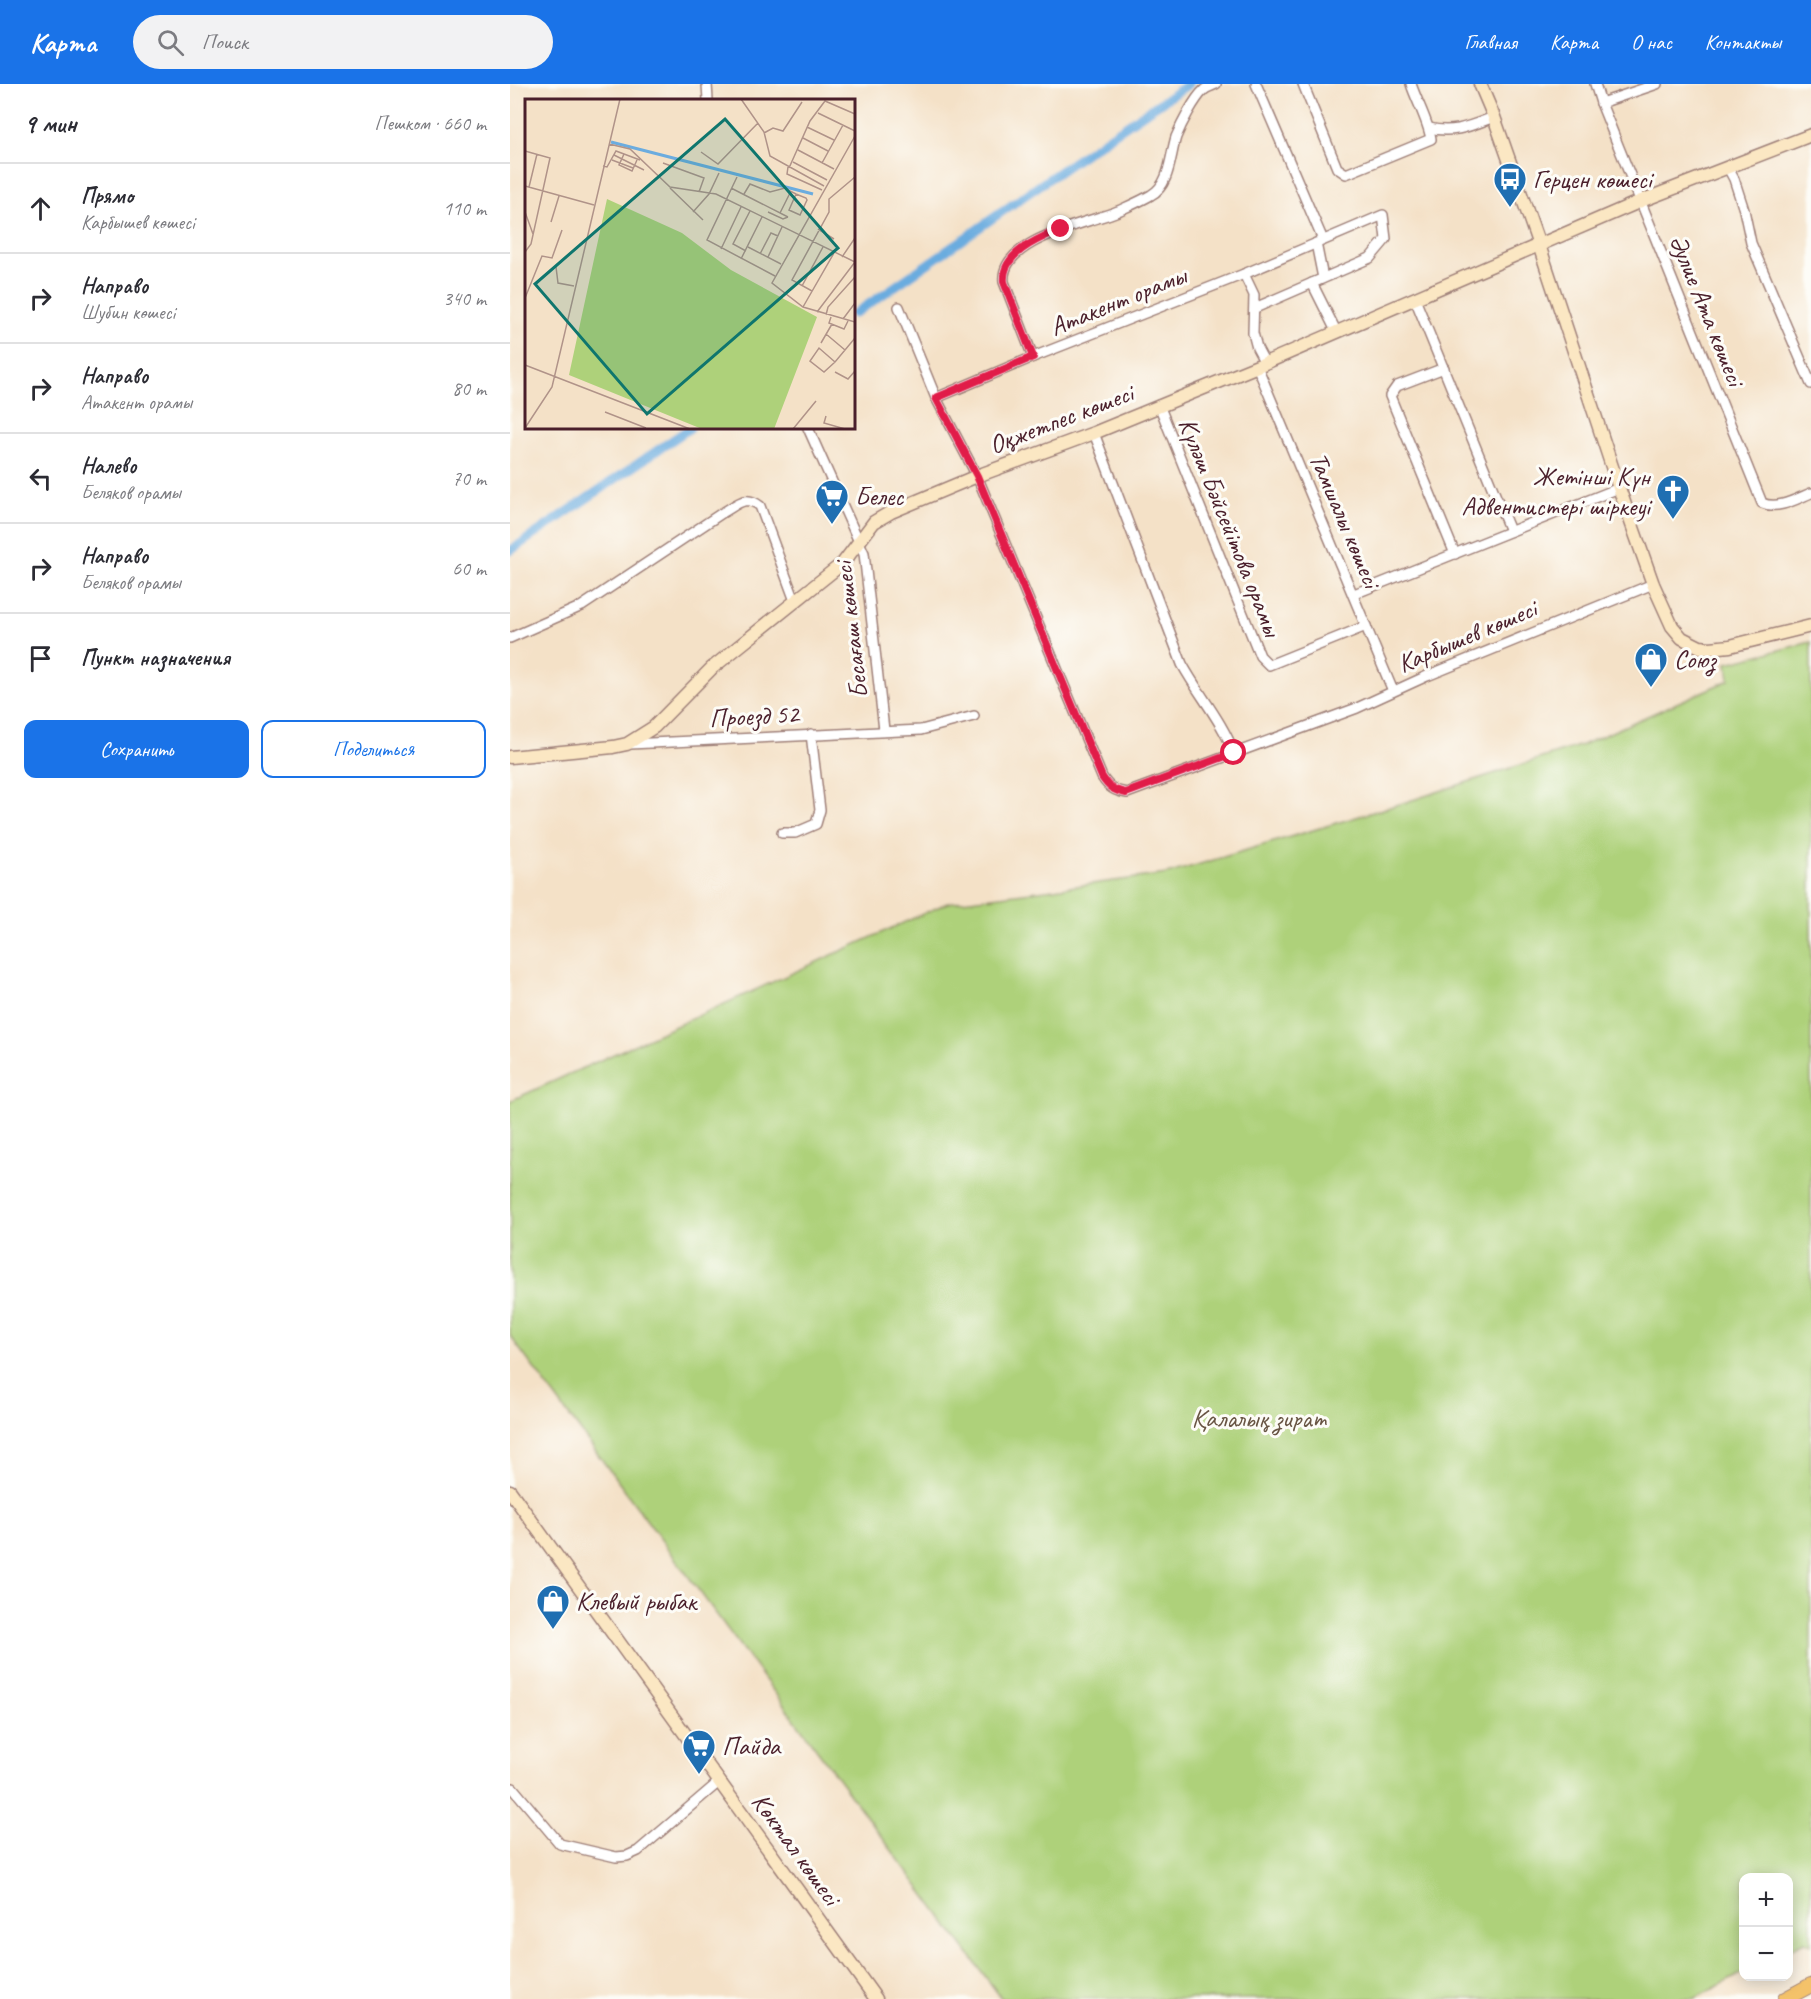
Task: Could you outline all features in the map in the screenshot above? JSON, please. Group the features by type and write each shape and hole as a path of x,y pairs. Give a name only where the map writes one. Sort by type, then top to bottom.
{"main road":[{"path":"1785,1999 1811,1985"}],"street":[{"path":"707,84 708,99"},
{"path":"1033,357 1004,282 1005,269 1012,258 1041,238 1061,229 1118,211 1154,194 1162,186 1177,136 1196,99 1205,88 1216,84"},
{"path":"1255,308 1323,278 1320,241 1256,84"},
{"path":"1303,84 1337,168 1346,174 1431,139 1429,128 1411,84"},
{"path":"1480,84 1494,117 1538,244 1653,584 1672,626 1682,638 1700,647 1710,648 1730,646 1811,626"},
{"name":"Әулие Ата көшесі","path":"1596,84 1601,103 1762,503 1769,506 1785,504 1811,493"},
{"path":"1601,103 1657,84"},
{"path":"1429,128 1443,131 1456,130 1494,117"},
{"name":"Оқжетпес көшесі","path":"510,757 613,747 627,744 654,727 712,668 843,562 861,542 874,522 891,512 977,476 1094,433 1337,333 1641,201 1811,135"},
{"path":"1728,168 1744,210 1751,243 1811,384"},
{"name":"Атакент орамы","path":"936,398 1033,357 1244,274 1383,215 1386,239 1381,247 1370,258 1323,278"},
{"name":"Тамшалы көшесі","path":"1244,274 1254,295 1253,333 1261,364 1393,691"},
{"path":"1312,283 1337,333"},
{"path":"1415,299 1510,531"},
{"path":"899,307 936,398 977,476"},
{"path":"1444,368 1397,386 1389,396 1455,555"},
{"name":"Күләш Бәйсейітова орамы","path":"1159,405 1264,660 1269,665 1366,626"},
{"name":"Бесағаш көшесі","path":"808,429 864,553 884,730"},
{"path":"1094,433 1182,664 1195,688 1218,719 1234,753"},
{"name":"Карбышев көшесі","path":"977,476 1102,777 1115,791 1126,793 1357,708 1426,675 1653,584"},
{"path":"1354,594 1619,488"},
{"path":"510,638 582,606 722,513 746,500 752,500 760,506 795,601"},
{"name":"Проезд 52","path":"627,744 921,730 974,716"},
{"path":"782,833 795,833 816,824 820,810 811,734"},
{"name":"Көктал көшесі","path":"510,1491 876,1999"},
{"path":"513,1788 560,1844 616,1857 627,1856 638,1851 720,1781"}],"green space":[{"name":"Қалалық зират","path":"1811,642 1811,1944 1804,1942 1793,1948 1793,1873 1739,1873 1739,1975 1694,1999 1002,1999 510,1336 510,1101 947,903 1167,874 1403,803 1582,745 1729,680 1727,663"}],"waterway":[{"path":"855,313 1104,140 1189,84"},
{"path":"510,551 689,429"}],"place":[{"name":"Герцен көшесі","path":"1510,208"},
{"name":"Жетінші Күн Адвентистері шіркеуі","path":"1673,520"},
{"name":"Белес","path":"832,525"},
{"name":"Союз","path":"1651,688"},
{"name":"Клевый рыбак","path":"553,1630"},
{"name":"Пайда","path":"699,1775"}],"route":[{"path":"1061,229 1024,248 1012,258 1003,275 1033,357 936,398 977,476 1102,777 1108,786 1115,791 1126,793 1234,753"}]}
